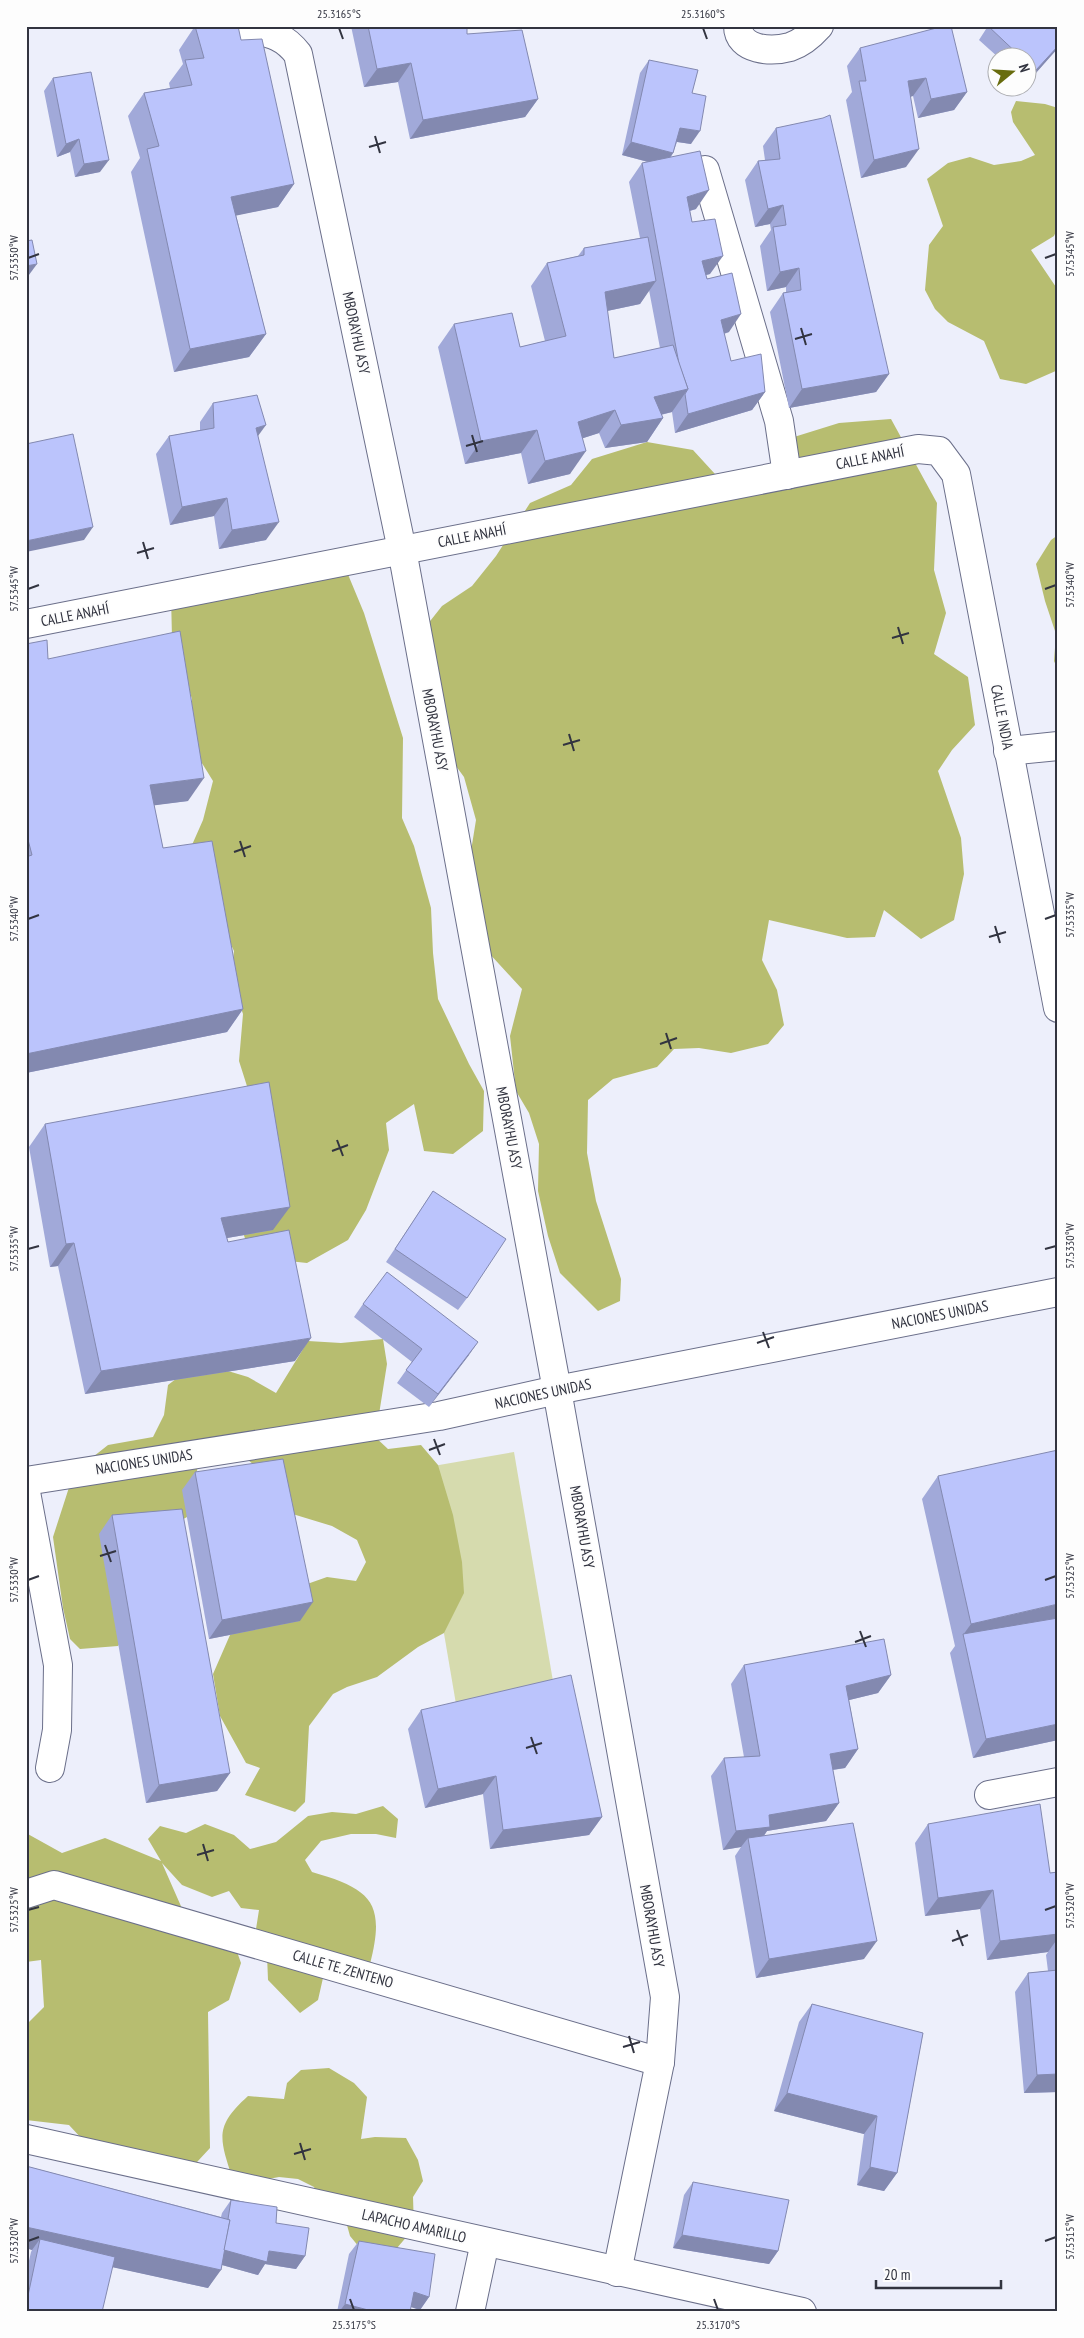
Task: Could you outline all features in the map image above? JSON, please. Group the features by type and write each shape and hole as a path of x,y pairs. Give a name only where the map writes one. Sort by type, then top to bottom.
{"street":[{"name":"MBORAYHU ASY","path":"239,26 275,35 288,41 298,54 402,550 557,1390 665,1997 660,2062 617,2272"},
{"path":"738,26 738,31 744,41 752,47 772,49 789,47 808,38 819,26"},
{"path":"705,170 779,421 787,475"},
{"name":"CALLE ANAHÍ","path":"26,624 918,448"},
{"name":"CALLE INDIA","path":"918,448 939,451 956,474 1058,1008"},
{"path":"1008,751 1058,746"},
{"name":"NACIONES UNIDAS","path":"26,1482 74,1472 377,1427 438,1416 557,1390 1058,1292"},
{"path":"26,1492 58,1665 57,1730 50,1768"},
{"path":"989,1795 1058,1782"},
{"name":"CALLE TE. ZENTENO","path":"26,1894 54,1884 660,2062"},
{"name":"LAPACHO AMARILLO","path":"26,2139 802,2312"},
{"path":"470,2312 485,2242"}],"green space":[{"path":"1016,101 1045,104 1058,108 1058,227 1054,236 1031,250 1058,290 1058,370 1026,384 1000,379 984,341 948,322 935,309 925,290 929,245 943,226 927,179 948,163 970,157 994,165 1021,161 1035,155 1013,122 1011,112"},
{"path":"891,419 937,503 934,570 946,613 934,654 968,677 975,725 952,750 938,771 961,838 964,874 954,920 921,939 884,910 875,937 847,938 769,920 762,960 777,990 784,1025 768,1044 731,1053 699,1048 674,1049 657,1067 613,1079 588,1100 587,1153 596,1201 621,1279 620,1301 598,1311 560,1273 548,1236 538,1191 539,1144 529,1113 516,1091 510,1036 522,989 488,952 471,851 476,820 464,777 437,740 427,625 442,606 472,586 496,556 530,503 571,485 592,459 647,442 693,450 726,486 766,491 794,437 839,423"},
{"path":"1058,535 1058,670 1054,661 1056,634 1045,601 1036,564 1051,540"},
{"path":"337,548 364,613 403,738 402,818 414,846 431,908 438,999 484,1091 483,1131 453,1154 424,1151 414,1104 386,1123 389,1150 366,1210 348,1240 307,1263 251,1257 231,1195 253,1105 239,1061 243,1014 231,978 234,951 188,854 203,820 213,781 192,747 192,699 172,638 171,596"},
{"path":"383,1339 387,1364 377,1427 373,1435 388,1449 421,1445 438,1465 453,1515 462,1562 464,1593 444,1633 418,1647 377,1677 333,1694 309,1726 305,1802 295,1812 245,1795 260,1768 246,1763 220,1716 213,1674 230,1635 293,1589 327,1577 356,1581 366,1562 357,1540 332,1526 286,1512 270,1478 243,1456 198,1466 187,1517 169,1527 130,1628 118,1646 80,1649 70,1639 63,1608 53,1537 74,1472 108,1445 153,1437 164,1415 168,1385 185,1372 228,1371 248,1377 276,1393 308,1341 341,1343"},
{"path":"514,1452 554,1687 456,1704 416,1469"},
{"path":"383,1806 398,1819 396,1838 376,1834 351,1834 321,1841 305,1860 312,1872 332,1878 360,1892 369,1901 374,1912 376,1926 375,1943 370,1964 346,1976 323,1978 318,2000 300,2013 268,1980 267,1955 256,1929 259,1910 241,1908 229,1891 212,1897 182,1885 162,1863 184,1913 231,1935 241,1963 229,2000 208,2012 210,2148 185,2175 97,2155 69,2125 26,2120 26,2025 44,2007 41,1960 26,1962 26,1833 62,1853 105,1838 161,1861 148,1839 160,1826 186,1833 205,1824 234,1835 250,1849 276,1842 308,1816 332,1812 356,1814"},
{"path":"329,2068 354,2083 367,2097 361,2139 375,2137 406,2138 418,2160 423,2181 413,2197 414,2228 397,2248 364,2253 350,2236 345,2218 323,2206 314,2187 298,2179 279,2177 253,2182 232,2177 224,2152 223,2133 225,2124 237,2106 248,2096 284,2099 287,2083 301,2070"}],"building":[{"path":"195,26 238,26 241,40 262,39 294,184 231,197 266,334 190,349 147,149 159,146 144,93 192,85 185,60 204,58"},
{"path":"368,26 467,26 467,34 522,30 538,99 423,120 411,63 377,69"},
{"path":"944,26 951,26 967,92 931,99 926,78 908,81 919,149 874,160 859,81 866,81 860,48"},
{"path":"988,26 1058,26 1058,46 1036,70 1036,48 1011,48"},
{"path":"649,60 698,70 692,93 706,96 700,131 680,128 673,153 631,142"},
{"path":"91,72 109,160 84,164 79,139 66,144 53,78"},
{"path":"830,115 889,374 802,389 783,293 801,290 799,268 780,272 773,227 786,225 783,205 768,209 758,161 780,159 776,128"},
{"path":"700,151 709,190 687,197 692,222 715,219 723,256 702,261 707,279 732,273 741,314 721,320 731,361 761,354 765,392 688,414 685,394 688,389 679,364 642,163"},
{"path":"648,237 656,281 605,292 614,358 673,345 688,389 654,397 663,418 621,425 615,410 578,422 586,451 545,461 537,430 481,441 454,324 512,313 520,347 566,336 547,263 584,255 584,248"},
{"path":"32,240 37,264 26,266 26,241"},
{"path":"257,395 266,425 256,428 279,522 232,530 227,498 182,507 169,436 214,428 213,403"},
{"path":"73,434 93,527 26,541 26,444"},
{"path":"180,631 204,778 150,785 163,848 212,841 243,1009 26,1054 26,857 32,855 26,832 26,644 47,640 48,659"},
{"path":"269,1082 290,1207 221,1218 228,1242 289,1230 311,1338 101,1371 74,1243 66,1244 45,1124"},
{"path":"433,1191 506,1239 467,1298 395,1249"},
{"path":"387,1272 478,1342 438,1394 406,1370 422,1349 363,1304"},
{"path":"1058,1450 1058,1604 971,1624 938,1476"},
{"path":"283,1459 313,1602 222,1620 195,1472"},
{"path":"182,1509 230,1773 159,1785 112,1515"},
{"path":"1058,1618 1058,1724 986,1739 963,1634"},
{"path":"884,1639 891,1675 846,1686 858,1749 830,1754 839,1803 769,1815 770,1827 736,1831 724,1758 760,1756 744,1665"},
{"path":"571,1675 602,1817 503,1830 496,1776 438,1789 421,1710"},
{"path":"1040,1804 1050,1873 1058,1872 1058,1934 1000,1941 993,1890 938,1898 928,1824"},
{"path":"853,1823 877,1941 769,1959 748,1838"},
{"path":"1058,1970 1058,2074 1037,2075 1028,1973"},
{"path":"812,2004 923,2033 897,2173 870,2167 877,2116 787,2093"},
{"path":"26,2166 230,2220 221,2270 26,2227"},
{"path":"693,2182 789,2200 778,2251 682,2235"},
{"path":"231,2200 277,2207 276,2223 309,2228 305,2256 269,2251 267,2262 224,2250 230,2220 228,2219"},
{"path":"40,2239 115,2257 102,2312 26,2312"},
{"path":"359,2241 435,2254 429,2297 414,2292 410,2312 376,2312 345,2304"}]}
